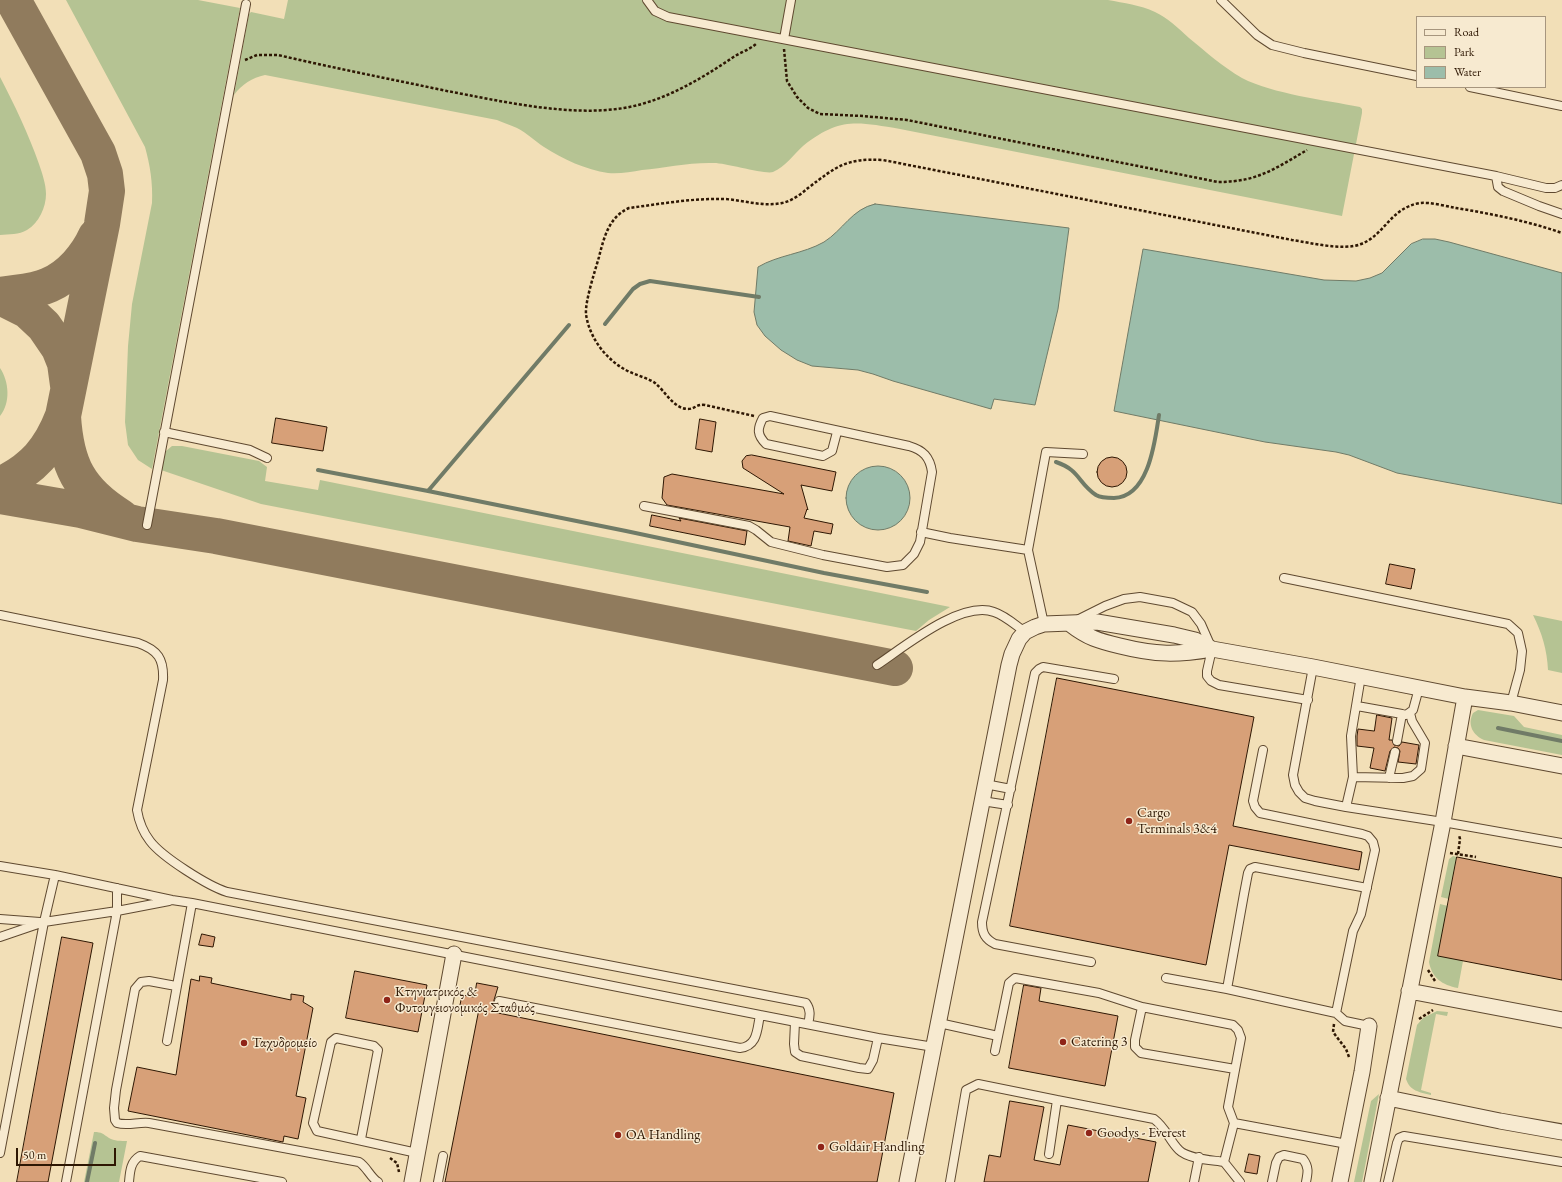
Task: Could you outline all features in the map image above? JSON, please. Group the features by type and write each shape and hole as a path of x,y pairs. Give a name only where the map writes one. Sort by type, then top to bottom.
{"street":[{"path":"907,1182 985,784 1012,654 1016,645 1025,632 1044,624 1097,622 1195,640 1212,649"},
{"path":"1070,624 1083,634 1097,640 1145,652 1174,654 1212,649 1361,676 1465,697 1511,703 1562,713"},
{"path":"1372,1182 1443,822 1465,697"},
{"path":"1456,746 1562,766"},
{"path":"406,1178 417,1153 454,954"},
{"path":"1409,991 1562,1020"},
{"path":"1340,1182 1362,1072 1369,1026"},
{"path":"1388,1098 1494,1120 1562,1132"}],"lane":[{"path":"647,0 655,11 668,17 765,34 1496,176 1546,188 1554,188 1562,185"},
{"path":"784,38 791,0"},
{"path":"1221,0 1257,34 1272,44 1304,53 1416,76"},
{"path":"147,525 246,4"},
{"path":"1475,88 1562,106"},
{"path":"1496,176 1498,187 1503,191 1562,214"},
{"path":"644,506 749,526 771,542 823,555 887,567 903,564 909,560 920,542 920,532 932,472 928,457 916,448 837,432 770,416 763,418 759,426 758,433 760,438 766,444 823,456 832,451 837,432"},
{"path":"164,432 250,450 267,458"},
{"path":"1044,624 1028,550 1046,452 1083,454"},
{"path":"920,532 1028,550"},
{"path":"1284,578 1508,624 1518,633 1522,651 1520,670 1511,703"},
{"path":"1070,624 1124,598 1140,597 1173,603 1192,612 1200,624 1212,649 1207,671 1207,676 1211,681 1219,685 1308,700"},
{"path":"877,665 944,621 970,611 982,610 994,612 1005,617 1025,632"},
{"path":"0,615 138,643 151,648 159,657 164,669 163,680 137,810 140,824 151,842 162,853 216,889 806,1003 810,1014 808,1024"},
{"path":"1091,962 995,944 984,936 982,922 1035,673 1044,667 1114,679"},
{"path":"1313,667 1293,775 1295,785 1299,792 1306,798 1346,807 1443,822 1562,844"},
{"path":"1346,807 1353,777 1351,736 1361,676"},
{"path":"1357,706 1406,715 1413,710 1419,688"},
{"path":"1353,777 1408,777 1413,776 1421,770 1426,743 1412,721 1410,713"},
{"path":"1397,741 1402,714"},
{"path":"1263,750 1253,801 1255,807 1260,813 1362,834 1368,836 1373,842 1375,850 1367,888 1361,914 1353,931 1336,1013"},
{"path":"1389,778 1395,752"},
{"path":"985,784 1011,789"},
{"path":"982,801 1008,805"},
{"path":"0,866 172,900 192,902 795,1022 934,1047"},
{"path":"1227,989 1245,887 1250,869 1255,867 1367,888"},
{"path":"0,1153 44,922 55,876"},
{"path":"66,1182 117,911 117,888"},
{"path":"0,937 44,922 117,911 172,900"},
{"path":"167,1041 192,902"},
{"path":"0,919 44,922"},
{"path":"995,1052 1009,983 1014,978 1099,993 1142,1007 1233,1025 1238,1030 1241,1038 1228,1107 1234,1122 1224,1162"},
{"path":"1166,978 1227,989 1336,1013 1345,1021 1369,1026"},
{"path":"176,986 149,981 141,982 135,989 116,1090 114,1108 115,1120 117,1123 121,1125 140,1122 148,1123 359,1162 364,1165 374,1180 378,1182"},
{"path":"499,1001 740,1048 751,1045 755,1040 760,1015"},
{"path":"1142,1007 1134,1040 1135,1047 1141,1053 1235,1069"},
{"path":"795,1022 795,1052 801,1056 859,1068 868,1068 874,1060 878,1038"},
{"path":"939,1023 998,1036"},
{"path":"361,1139 378,1050 374,1046 336,1038 331,1042 313,1123 317,1131 361,1139 417,1153"},
{"path":"950,1182 966,1090 971,1086 978,1084 1154,1119 1161,1125 1180,1152 1190,1156 1224,1162 1240,1182"},
{"path":"1049,1154 1057,1100"},
{"path":"1234,1122 1347,1144"},
{"path":"1388,1182 1397,1143 1399,1138 1404,1136 1562,1162"},
{"path":"1272,1182 1276,1163 1279,1157 1284,1155 1303,1158 1308,1170 1306,1182"},
{"path":"128,1182 132,1164 135,1159 140,1156 282,1182"},
{"path":"438,1182 443,1156"},
{"path":"1194,1182 1199,1158"}],"path":[{"path":"235,62 257,55 278,55 489,100 563,109 593,110 623,108 651,101 677,91 706,76 753,46 765,34"},
{"path":"784,38 787,81 797,98 808,108 820,114 907,120 1218,182 1242,180 1259,176 1322,143"},
{"path":"763,418 699,404 692,408 686,409 678,406 655,383 625,370 612,361 603,352 590,329 586,313 603,240 614,219 621,211 629,208 711,199 726,199 762,204 783,203 798,196 840,165 855,161 883,160 1292,240 1335,246 1360,245 1375,235 1396,214 1410,206 1421,203 1498,216 1562,233"},
{"path":"1458,854 1460,839 1458,834 1459,825"},
{"path":"1448,856 1451,853 1476,857"},
{"path":"1426,964 1431,975 1439,984"},
{"path":"1417,1020 1423,1015 1438,1009"},
{"path":"1336,1013 1333,1032 1346,1049 1350,1060"},
{"path":"384,1156 391,1158 406,1178"}],"green space":[{"path":"66,0 198,0 240,8 152,469 138,460 128,445 125,422 128,346 132,304 152,203 152,181 150,167 145,147"},
{"path":"288,0 1108,0 1138,6 1160,14 1228,69 1255,84 1315,99 1360,107 1362,109 1362,113 1342,216 900,129 860,124 838,126 828,130 803,146 785,164 773,172 763,172 720,164 705,163 687,164 625,173 608,173 583,167 567,160 544,147 521,130 497,120 265,75 248,82 234,95 249,14 251,12 284,19"},
{"path":"0,77 35,153 44,179 46,199 41,214 31,227 21,233 0,235"},
{"path":"0,368 7,385 8,392 4,411 0,416"},
{"path":"172,446 182,446 259,461 267,467 265,481 318,490 320,480 950,607 929,620 916,631 261,504 161,470 166,451"},
{"path":"1533,615 1562,621 1562,673 1548,670 1544,642"},
{"path":"1478,710 1514,716 1524,727 1562,735 1562,755 1480,738 1474,732 1471,725 1471,717 1473,713"},
{"path":"1453,856 1457,857 1449,899 1441,897 1449,859"},
{"path":"1440,904 1448,906 1463,961 1458,988 1443,983 1435,976 1430,968 1429,962"},
{"path":"1437,1011 1448,1012 1447,1016 1436,1014 1421,1090 1431,1093 1431,1095 1413,1089 1406,1079 1417,1025 1423,1018"},
{"path":"1379,1094 1362,1182 1354,1182 1371,1101"},
{"path":"94,1132 104,1134 113,1140 127,1141 119,1182 84,1182"}],"water":[{"path":"875,204 1069,228 1058,309 1035,405 994,399 991,409 858,370 812,366 797,360 781,350 765,336 757,325 754,312 758,267 824,242 860,210"},
{"path":"1423,239 1435,239 1449,242 1562,273 1562,504 1397,473 1349,455 1336,452 1265,442 1114,411 1143,249 1324,280 1356,281 1370,278 1382,273 1411,244"},
{"path":"872,466 884,466 901,475 908,486 910,498 908,510 901,521 884,530 872,530 860,525 851,516 846,504 846,492 851,480 860,471"}],"building":[{"path":"276,418 327,427 323,451 272,443"},
{"path":"700,419 716,422 712,452 696,449"},
{"path":"752,455 836,472 832,491 801,485 808,510 807,509 804,518 833,524 831,534 814,531 811,546 788,541 790,527 667,505 662,498 664,477 672,474 784,494 743,468 742,461 746,456"},
{"path":"1112,457 1123,461 1127,472 1123,483 1112,487 1101,483 1097,472 1101,461"},
{"path":"652,515 681,521 679,518 747,531 745,545 650,526"},
{"path":"1390,564 1415,569 1411,589 1386,584"},
{"name":"Cargo Terminals 3&4","path":"1057,678 1254,717 1233,826 1362,852 1359,870 1229,845 1206,965 1010,926"},
{"path":"1377,715 1392,718 1389,740 1392,740 1394,745 1399,746 1402,742 1419,745 1416,764 1398,762 1400,751 1398,748 1394,747 1390,751 1385,771 1370,768 1374,748 1357,746 1357,736 1358,729 1374,731"},
{"path":"1457,857 1562,878 1562,980 1438,956"},
{"path":"202,934 215,937 213,947 199,945"},
{"path":"62,937 93,943 48,1182 17,1182"},
{"name":"Κτηνιατρικός & Φυτουγειονομικός Σταθμός","path":"355,971 427,985 418,1032 346,1018"},
{"name":"Ταχυδρομείο","path":"200,976 212,978 211,983 291,1000 291,994 304,996 303,1002 313,1008 296,1096 306,1098 298,1139 284,1136 283,1142 128,1111 137,1067 176,1075 191,979 199,981"},
{"name":"OA Handling","path":"477,983 498,987 494,1000 493,1012 894,1093 877,1182 445,1182 479,1009 460,1005 462,995 474,997"},
{"name":"Catering 3","path":"1024,985 1041,988 1039,1001 1118,1016 1105,1086 1009,1068"},
{"name":"Goodys - Everest","path":"1010,1101 1044,1107 1034,1160 1060,1165 1068,1125 1156,1142 1148,1182 984,1182 989,1155 1000,1157"},
{"path":"1249,1154 1260,1156 1257,1174 1245,1172"}],"waterway":[{"path":"605,324 633,289 640,284 650,281 759,297"},
{"path":"318,470 428,491 569,325"},
{"path":"1056,462 1070,469 1090,490 1098,496 1114,498 1126,495 1135,488 1143,478 1148,466 1159,415"},
{"path":"428,491 824,573 927,592"},
{"path":"1498,728 1562,741"},
{"path":"87,1182 95,1143"}],"taxiway":[{"path":"0,485 22,472 39,457 52,439 63,416 102,224 107,191 105,174 98,153 13,0"},
{"path":"0,295 25,292 57,281 77,265 88,251 96,236"},
{"path":"0,297 28,311 44,326 59,348 65,363 68,385"},
{"path":"63,416 67,449 77,475 85,487 95,497 121,517"},
{"path":"0,496 81,510 137,524 216,536 895,668"}],"place":[{"name":"Cargo Terminals 3&4","path":"1129,821"},
{"name":"Κτηνιατρικός & Φυτουγειονομικός Σταθμός","path":"387,1000"},
{"name":"Catering 3","path":"1063,1042"},
{"name":"Ταχυδρομείο","path":"244,1043"},
{"name":"Goodys - Everest","path":"1089,1133"},
{"name":"OA Handling","path":"618,1135"},
{"name":"Goldair Handling","path":"821,1147"}]}
